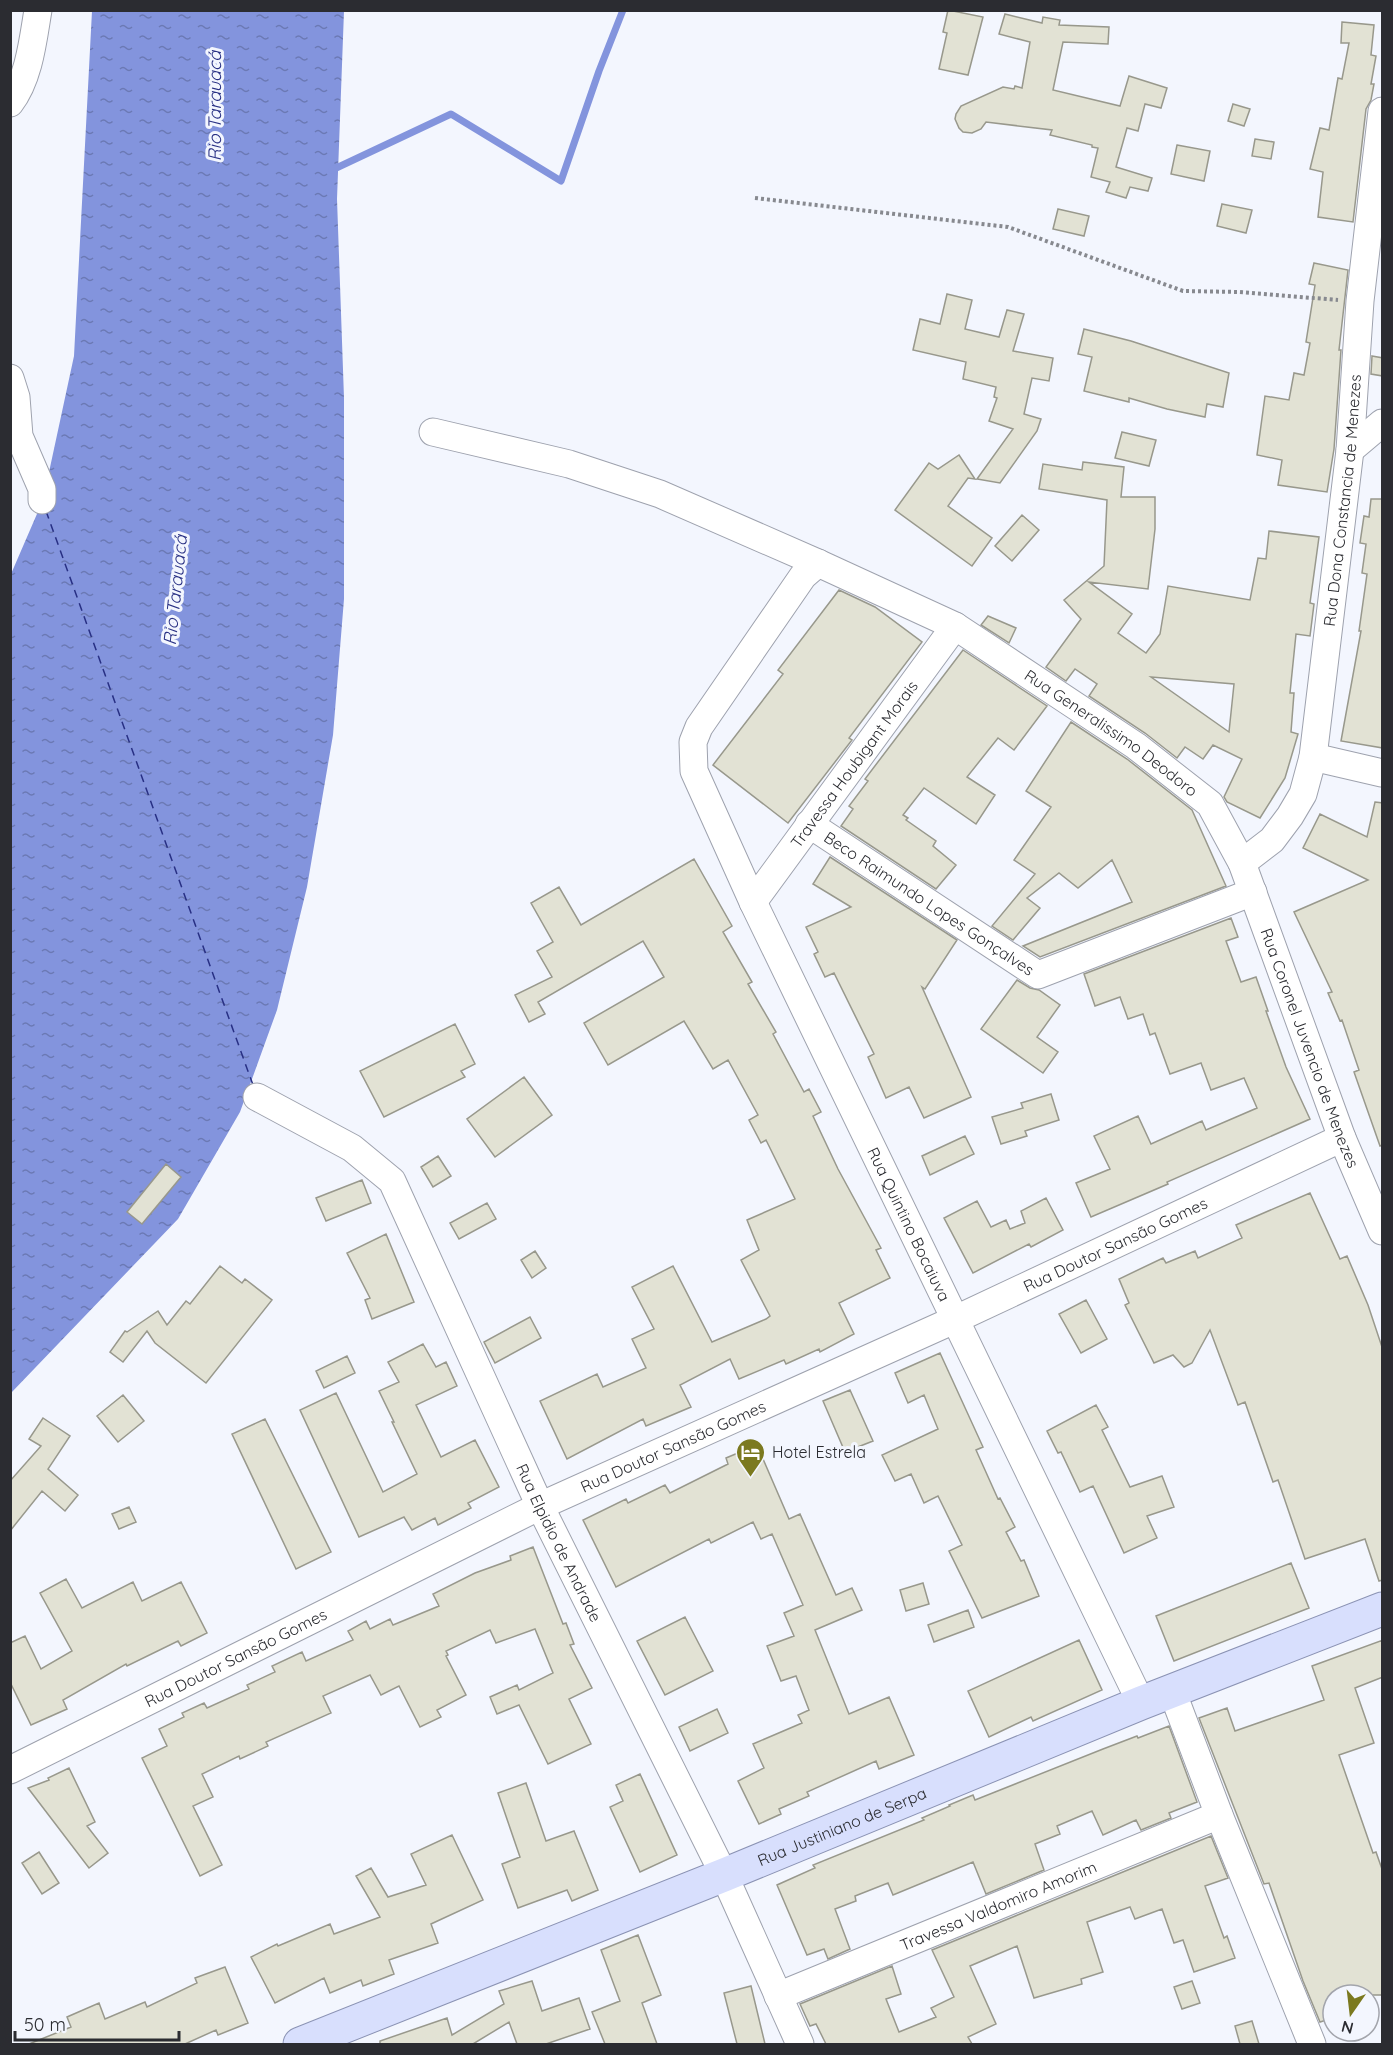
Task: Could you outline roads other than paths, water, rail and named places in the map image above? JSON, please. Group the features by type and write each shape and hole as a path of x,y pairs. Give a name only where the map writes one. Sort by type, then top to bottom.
{"main road":[{"name":"Rua Justiniano de Serpa","path":"300,2044 724,1875 1141,1703 1383,1610"}],"street":[{"path":"10,103 17,94 32,48 38,10"},
{"name":"Rua Dona Constancia de Menezes","path":"1242,863 1272,840 1290,816 1303,794 1313,757 1350,450 1360,301 1383,111"},
{"path":"10,378 16,398 19,436 42,489 42,500"},
{"path":"1350,450 1383,423"},
{"name":"Rua Generalissimo Deodoro","path":"433,432 558,461 628,482 818,562 955,626 1136,746 1210,804 1242,863"},
{"name":"Rua Quintino Bocaiuva","path":"818,562 803,576 699,727 693,742 694,771 753,902 1141,1703"},
{"name":"Travessa Houbigant Morais","path":"753,902 955,626"},
{"path":"1313,757 1383,773"},
{"name":"Beco Raimundo Lopes Gonçalves","path":"809,824 1038,975 1253,892"},
{"name":"Rua Coronel Juvencio de Menezes","path":"1242,863 1342,1138 1382,1227"},
{"name":"Rua Elpidio de Andrade","path":"257,1097 352,1148 392,1182 540,1506 724,1875 800,2044"},
{"name":"Rua Doutor Sansão Gomes","path":"10,1770 540,1506 954,1320 1342,1138"},
{"path":"1172,1691 1219,1815 1312,2044"},
{"name":"Travessa Valdomiro Amorim","path":"778,1996 1219,1815"}],"water":[{"name":"Rio Tarauacá","path":"92,11 344,11 337,199 344,398 344,599 333,735 307,887 277,1010 240,1112 178,1219 11,1393 11,574 43,500 74,356"}],"waterway":[{"path":"332,170 451,114 561,181 623,10"}],"place":[{"name":"Hotel Estrela","path":"751,1478"}]}
